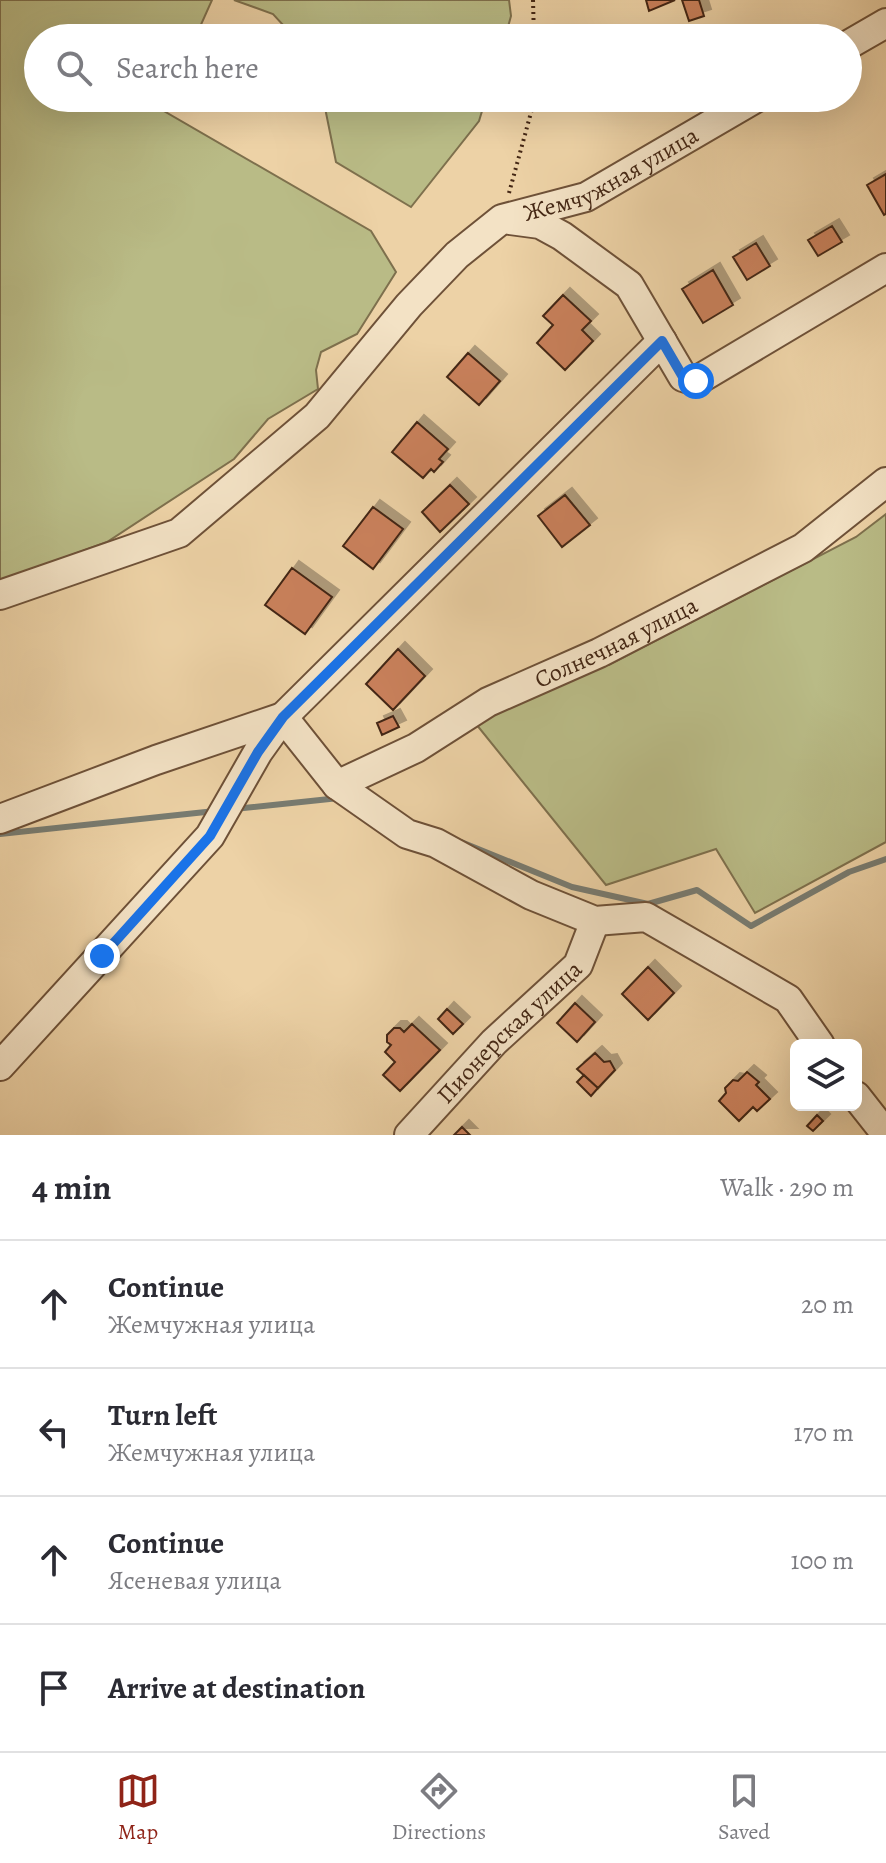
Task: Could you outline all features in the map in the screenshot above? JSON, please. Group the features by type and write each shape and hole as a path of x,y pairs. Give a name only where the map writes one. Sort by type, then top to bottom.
{"street":[{"path":"862,37 886,23"},
{"name":"Жемчужная улица","path":"0,595 179,533 317,416 409,305 457,255 502,219 586,197 732,112"},
{"name":"Жемчужная улица","path":"502,219 540,224 562,236 629,285 683,377 696,381 886,268"},
{"path":"0,1066 210,836 258,752 283,717 662,341"},
{"name":"Солнечная улица","path":"337,785 416,748 488,702 599,653 803,548 886,482"},
{"path":"283,717 337,785 407,834 436,843 531,895 595,921 646,917 788,999 816,1039"},
{"path":"0,819 156,760 283,717"},
{"name":"Пионерская улица","path":"409,1135 494,1042 578,965 595,921"},
{"path":"862,1104 886,1134"}],"path":[{"path":"533,0 534,24"},
{"path":"502,219 531,112"}],"green space":[{"path":"0,0 212,0 201,24 24,24 24,112 166,112 371,231 396,272 357,334 321,352 316,370 318,389 268,419 234,459 107,542 0,581"},
{"path":"234,0 509,0 511,16 509,24 282,24 273,14"},
{"path":"326,112 482,112 479,121 411,207 336,162"},
{"path":"886,514 886,842 755,913 716,849 606,885 476,724 596,661 609,665 856,537"}],"building":[{"path":"646,0 675,0 649,11"},
{"path":"682,0 699,0 704,16 689,21"},
{"path":"886,174 886,214 884,215 867,185"},
{"path":"832,226 842,242 818,256 808,240"},
{"path":"756,243 770,266 747,280 733,257"},
{"path":"713,270 733,305 703,323 682,289"},
{"path":"563,295 591,321 582,330 593,341 565,370 537,343 553,325 543,316"},
{"path":"468,353 500,381 479,405 447,377"},
{"path":"417,422 448,449 439,459 443,462 423,478 392,452"},
{"path":"450,485 469,504 440,532 422,512"},
{"path":"565,495 590,525 562,547 538,516"},
{"path":"373,507 403,529 373,569 343,546"},
{"path":"292,568 332,597 305,634 265,605"},
{"path":"398,649 425,676 393,710 366,684"},
{"path":"393,716 399,727 382,735 377,723"},
{"path":"648,967 674,993 648,1020 622,994"},
{"path":"575,1003 595,1022 577,1042 557,1023"},
{"path":"447,1009 463,1024 453,1034 438,1019"},
{"path":"412,1024 440,1050 400,1091 383,1075 395,1062 385,1052 391,1045 387,1042 387,1035 394,1028 404,1032"},
{"path":"595,1053 604,1062 610,1061 615,1070 598,1088 577,1069"},
{"path":"747,1072 759,1082 756,1085 770,1099 757,1111 753,1107 739,1121 719,1101 726,1093 725,1088"},
{"path":"584,1075 598,1088 591,1096 577,1082"},
{"path":"817,1115 823,1121 813,1131 807,1126"},
{"path":"462,1127 470,1135 454,1135"}],"waterway":[{"path":"234,809 339,798"},
{"path":"0,834 215,811"},
{"path":"461,842 572,887 648,904 697,890 751,926 849,872 886,859"}],"route":[{"path":"102,956 210,836 258,752 283,717 662,341 683,377 696,381"}]}
